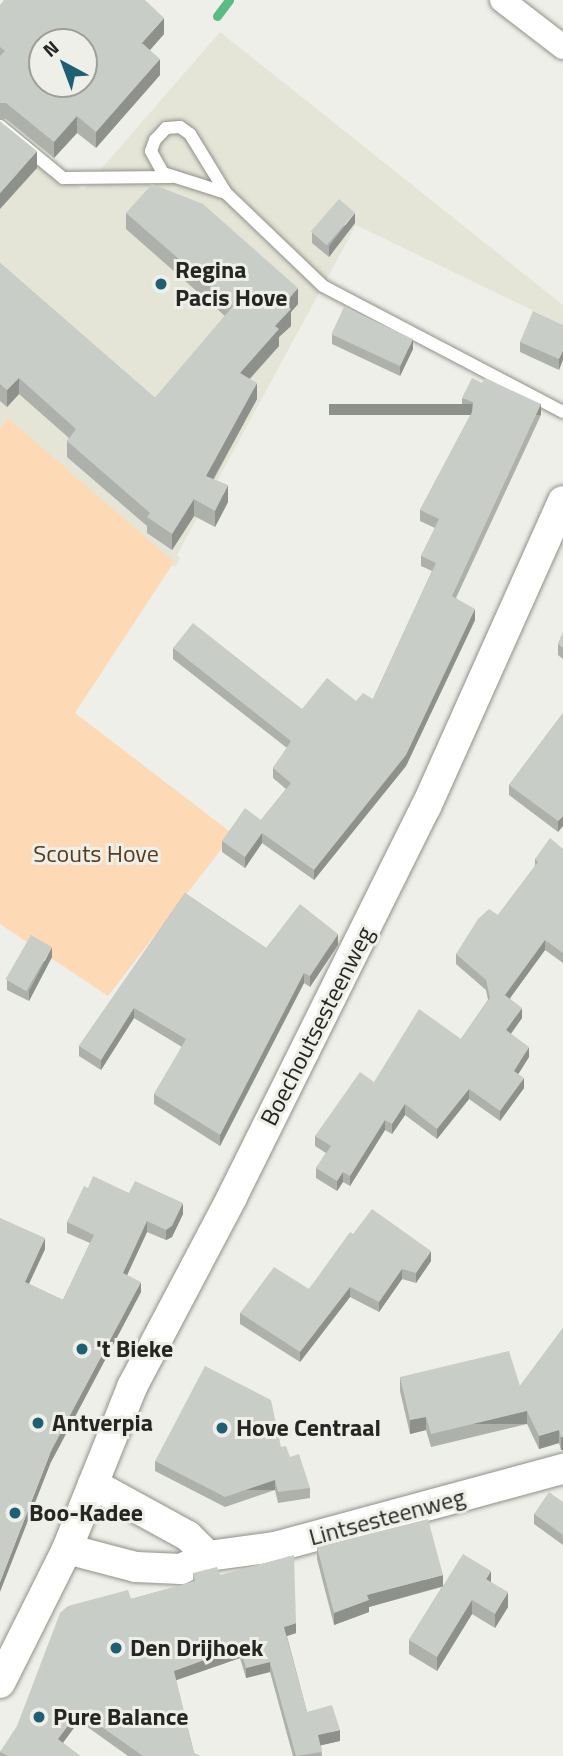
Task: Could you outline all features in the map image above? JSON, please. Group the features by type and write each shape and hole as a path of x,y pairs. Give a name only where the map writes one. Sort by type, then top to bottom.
{"street":[{"path":"502,0 563,47"},
{"name":"Boechoutsesteenweg","path":"0,1683 67,1549 132,1387 232,1197 426,807 563,500"},
{"name":"Lintsesteenweg","path":"67,1549 136,1567 181,1569 208,1556 275,1547 563,1469"},
{"path":"93,1484 188,1536 208,1556"}],"lane":[{"path":"0,126 63,178 172,177"},
{"path":"226,193 163,173 151,151 166,128 180,128 202,148 226,193 323,286 563,412"}],"shaded area":[{"name":"Regina Pacis Hove","path":"220,32 563,305 563,325 356,225 177,555 180,558 175,567 8,418 0,429 0,125 83,190"}],"green space":[{"name":"Scouts Hove","path":"8,418 174,562 75,713 233,834 108,996 0,924 0,429"}],"building":[{"path":"4,0 145,0 164,18 142,43 160,59 96,132 77,116 54,142 6,103 0,103 0,56 5,51 0,47 0,5"},
{"path":"0,121 37,151 0,193"},
{"path":"152,184 203,204 298,288 284,304 291,309 275,326 279,329 240,373 257,383 206,476 228,485 215,511 194,499 172,534 147,517 150,513 67,441 76,429 19,378 7,390 0,384 0,263 155,398 233,306 126,213"},
{"path":"339,199 355,213 327,245 311,231"},
{"path":"344,307 413,339 400,366 331,334"},
{"path":"533,311 563,325 563,350 559,359 520,342"},
{"path":"472,378 482,383 485,378 541,404 452,596 475,609 406,755 314,870 262,833 245,857 222,841 245,808 261,820 291,783 273,768 291,741 173,648 193,623 302,709 327,678 356,701 363,693 373,699 436,563 421,556 439,519 420,510 472,412 473,402 462,398"},
{"path":"563,632 563,648 558,644"},
{"path":"563,713 563,816 558,821 509,785"},
{"path":"550,838 563,849 563,953 545,940 505,995 522,1008 506,1030 529,1047 514,1071 524,1078 500,1111 469,1089 437,1129 405,1104 392,1124 385,1120 350,1176 343,1172 337,1181 316,1168 331,1146 315,1136 360,1072 374,1082 419,1009 461,1039 490,998 486,980 456,954 478,919 489,909 498,915 538,862 535,859"},
{"path":"185,893 266,948 300,904 338,934 310,976 304,973 220,1135 154,1094 186,1039 134,1008 101,1060 79,1046"},
{"path":"31,935 52,947 26,991 6,979"},
{"path":"93,1176 129,1193 135,1181 183,1203 172,1226 166,1230 147,1221 123,1273 141,1282 51,1451 0,1582 0,1218 45,1238 25,1282 63,1300 94,1235 67,1222 84,1186 88,1188"},
{"path":"372,1209 431,1251 416,1273 402,1269 379,1302 350,1287 300,1352 240,1313 274,1267 309,1289 350,1232 353,1234"},
{"path":"563,1328 563,1437 559,1430 539,1436 527,1411 431,1434 426,1417 410,1420 400,1377 509,1351 520,1386"},
{"name":"Hove Centraal","path":"205,1366 271,1400 281,1447 286,1446 290,1457 299,1454 310,1488 278,1492 275,1480 225,1497 155,1461"},
{"path":"549,1492 563,1502 563,1535 534,1514"},
{"path":"428,1519 443,1575 367,1595 369,1600 334,1613 317,1547"},
{"path":"463,1554 491,1571 486,1579 508,1592 495,1614 472,1600 437,1657 409,1640"},
{"path":"294,1555 296,1623 284,1627 307,1712 332,1705 340,1730 318,1735 322,1752 296,1756 270,1662 246,1668 240,1647 174,1671 194,1753 200,1756 143,1756 79,1711 58,1739 80,1756 8,1756 0,1752 17,1726 60,1613 68,1606 128,1590 131,1599 195,1581 193,1573 217,1567 220,1575"}],"waterway":[{"path":"217,16 229,0"}],"place":[{"name":"Regina Pacis Hove","path":"161,284"},
{"name":"'t Bieke","path":"82,1349"},
{"name":"Antverpia","path":"38,1423"},
{"name":"Hove Centraal","path":"222,1428"},
{"name":"Boo-Kadee","path":"15,1513"},
{"name":"Den Drijhoek","path":"116,1648"},
{"name":"Pure Balance","path":"39,1717"}]}
